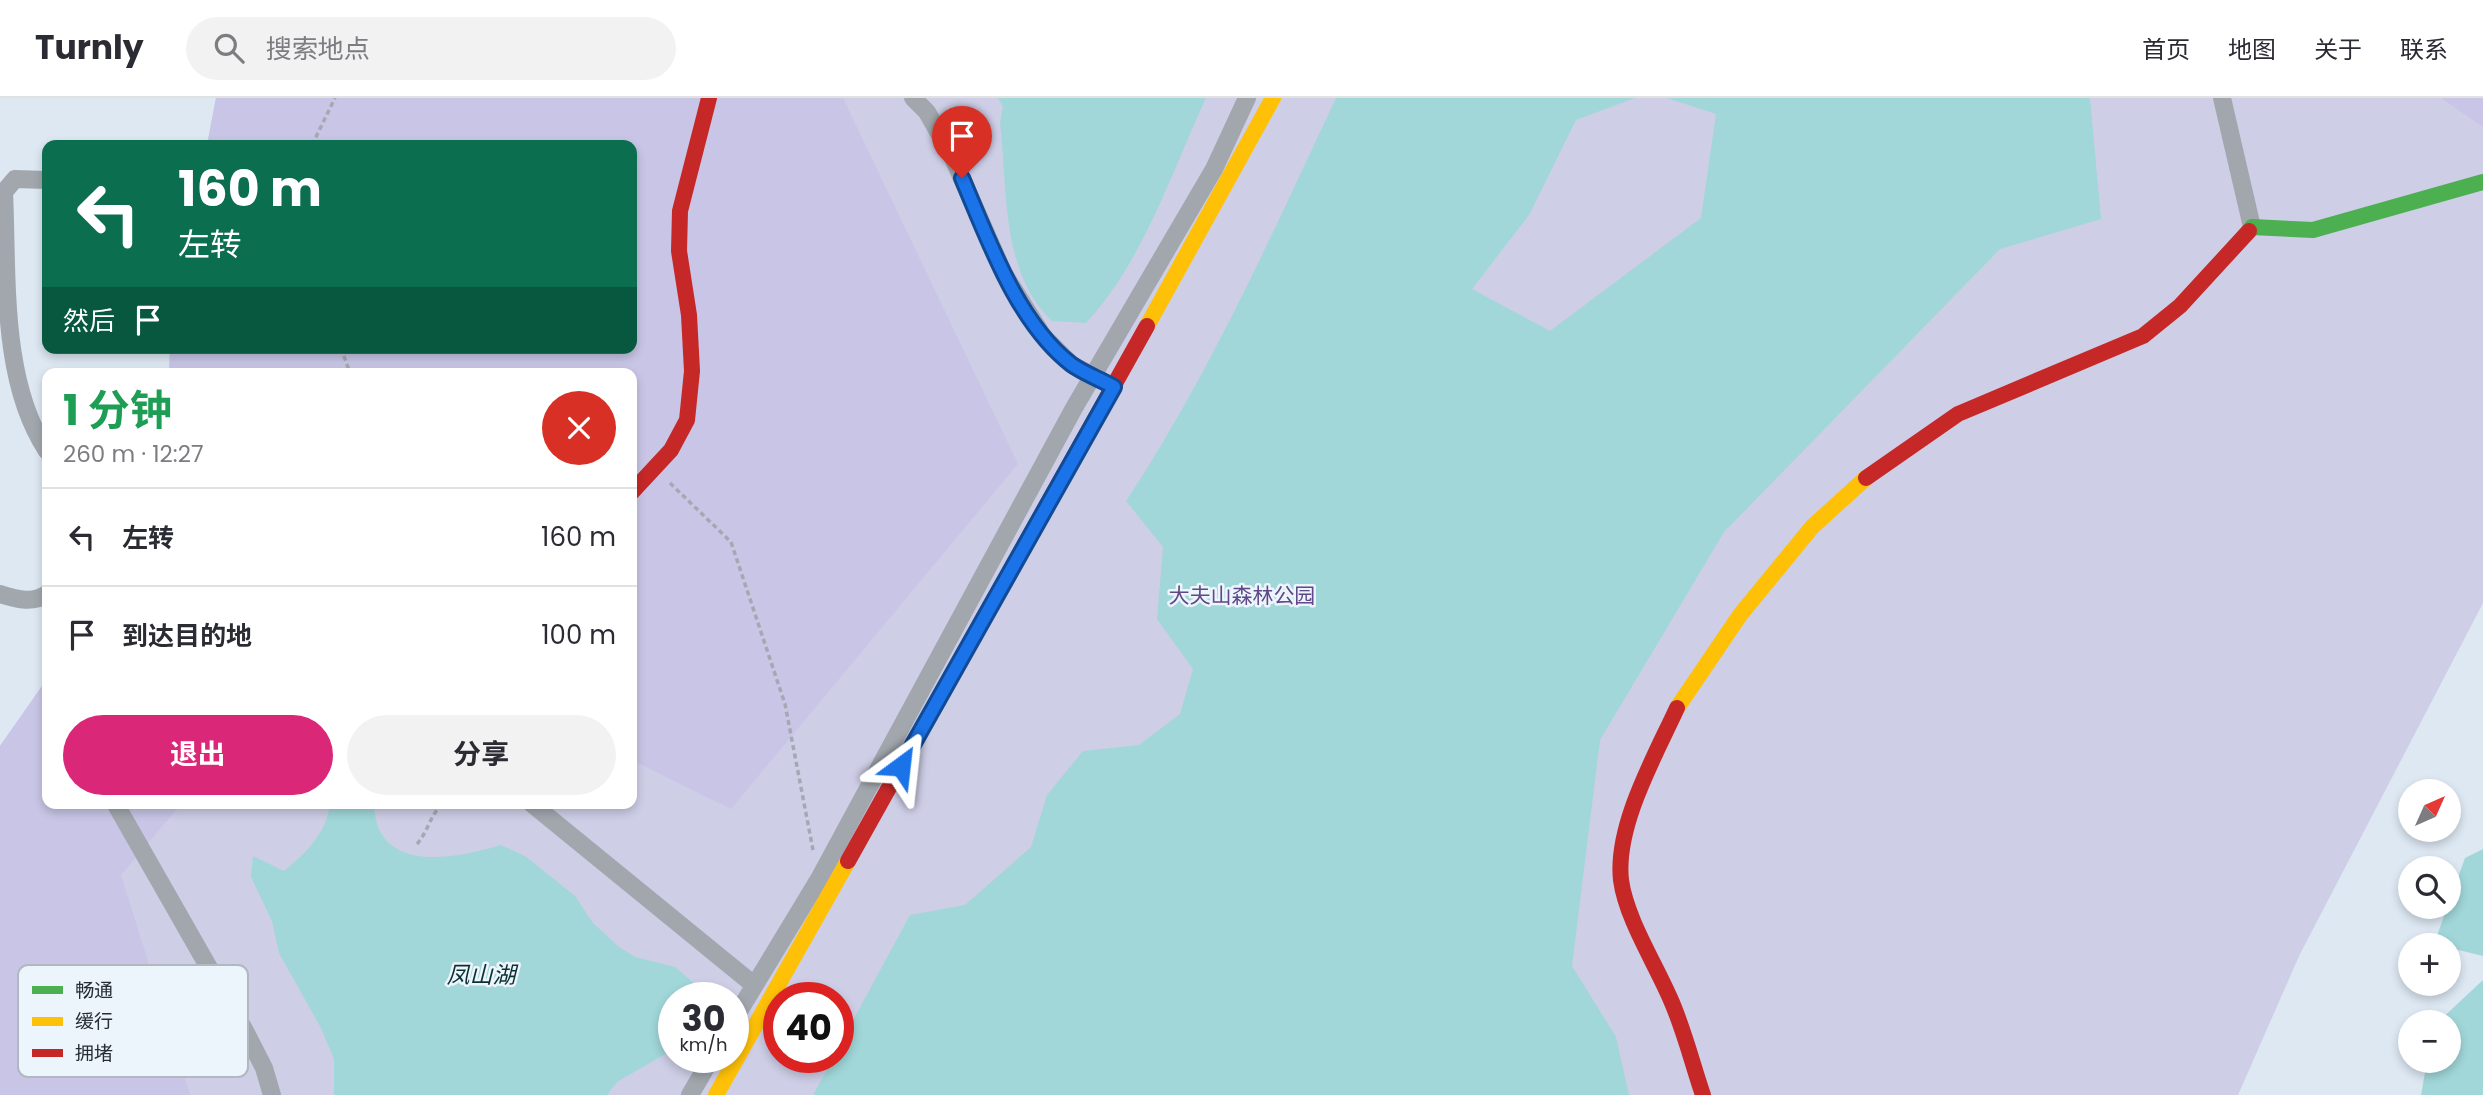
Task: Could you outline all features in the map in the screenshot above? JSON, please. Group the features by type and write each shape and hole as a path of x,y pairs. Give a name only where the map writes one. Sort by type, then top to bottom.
{"street":[{"path":"637,487 656,469 687,420 692,371 689,315 680,251 680,211 709,98"},
{"path":"913,98 927,113 953,158 1004,274 1043,336 1072,365 1114,387"},
{"path":"749,994 819,879 1093,375 1214,169 1247,98"},
{"path":"716,1095 1114,387 1273,98"},
{"path":"1703,1095 1672,1002 1626,901 1621,879 1622,855 1634,805 1678,707 1740,615 1812,527 1867,478 1958,414 2143,335 2179,306 2238,246 2252,227 2222,98"},
{"path":"42,180 15,179 4,192 9,352 26,405 42,440"},
{"path":"2252,227 2313,230 2483,181"},
{"path":"0,594 16,599 38,600 42,597"},
{"path":"118,809 207,965"},
{"path":"538,809 754,985"},
{"path":"248,1037 264,1068 272,1095"},
{"path":"690,1095 703,1073"}],"path":[{"path":"314,140 335,98"},
{"path":"656,469 731,542 785,704 819,879"},
{"path":"417,844 431,827 437,809"}],"green space":[{"name":"大夫山森林公园","path":"216,98 2483,98 2483,603 2300,954 2238,1095 0,1095 0,746 42,686 42,809 637,809 637,368 169,368 170,354 637,354 637,140 208,140"}],"shaded area":[{"path":"216,98 843,98 1018,464 731,809 637,762 637,368 169,368 170,354 637,354 637,140 208,140"},
{"path":"2441,98 2483,98 2483,127"},
{"path":"42,686 42,809 177,809 121,875 149,965 18,965 18,1077 184,1077 190,1095 0,1095 0,746"}],"water":[{"path":"998,98 1206,98 1140,245 1106,299 1086,323 1052,321 1035,301 1023,278 1015,254 1006,201 1000,123 1003,107"},
{"path":"1336,98 1635,98 1576,120 1529,215 1472,289 1550,331 1701,218 1716,114 1667,98 2090,98 2101,219 2000,249 1724,532 1600,740 1572,966 1616,1037 1629,1095 813,1095 825,1073 854,1073 854,1018 910,915 965,905 1031,847 1047,795 1083,751 1139,745 1180,714 1193,669 1157,619 1163,547 1126,501 1185,404 1263,253"},
{"name":"凤山湖","path":"329,809 375,809 378,826 388,842 402,852 441,857 501,845 525,856 575,896 593,923 619,947 635,957 675,967 693,982 658,982 658,1058 617,1082 607,1095 334,1095 334,1059 321,1028 279,953 272,921 251,877 253,856 284,871 314,842 325,824"},
{"path":"2483,849 2483,956 2461,951 2461,933 2438,933 2443,919 2461,919 2461,869 2465,858"},
{"path":"2483,980 2483,1095 2421,1095 2425,1073 2461,1073 2461,1010 2451,1010"}],"traffic: fast":[{"path":"2249,231 2252,227 2313,230 2483,182"}],"traffic: slow":[{"path":"1147,326 1273,98"},
{"path":"1677,708 1740,615 1812,527 1866,478"},
{"path":"716,1095 848,861"}],"traffic: jam":[{"path":"637,487 671,450 687,420 692,371 689,315 679,251 680,211 709,98"},
{"path":"1866,478 1958,414 2143,336 2180,306 2249,231"},
{"path":"848,861 1147,326"},
{"path":"1677,708 1630,815 1624,837 1621,880 1635,925 1675,1010 1703,1095"}],"route":[{"path":"901,766 1114,387 1072,365 1043,336 1004,274 962,178"}]}
